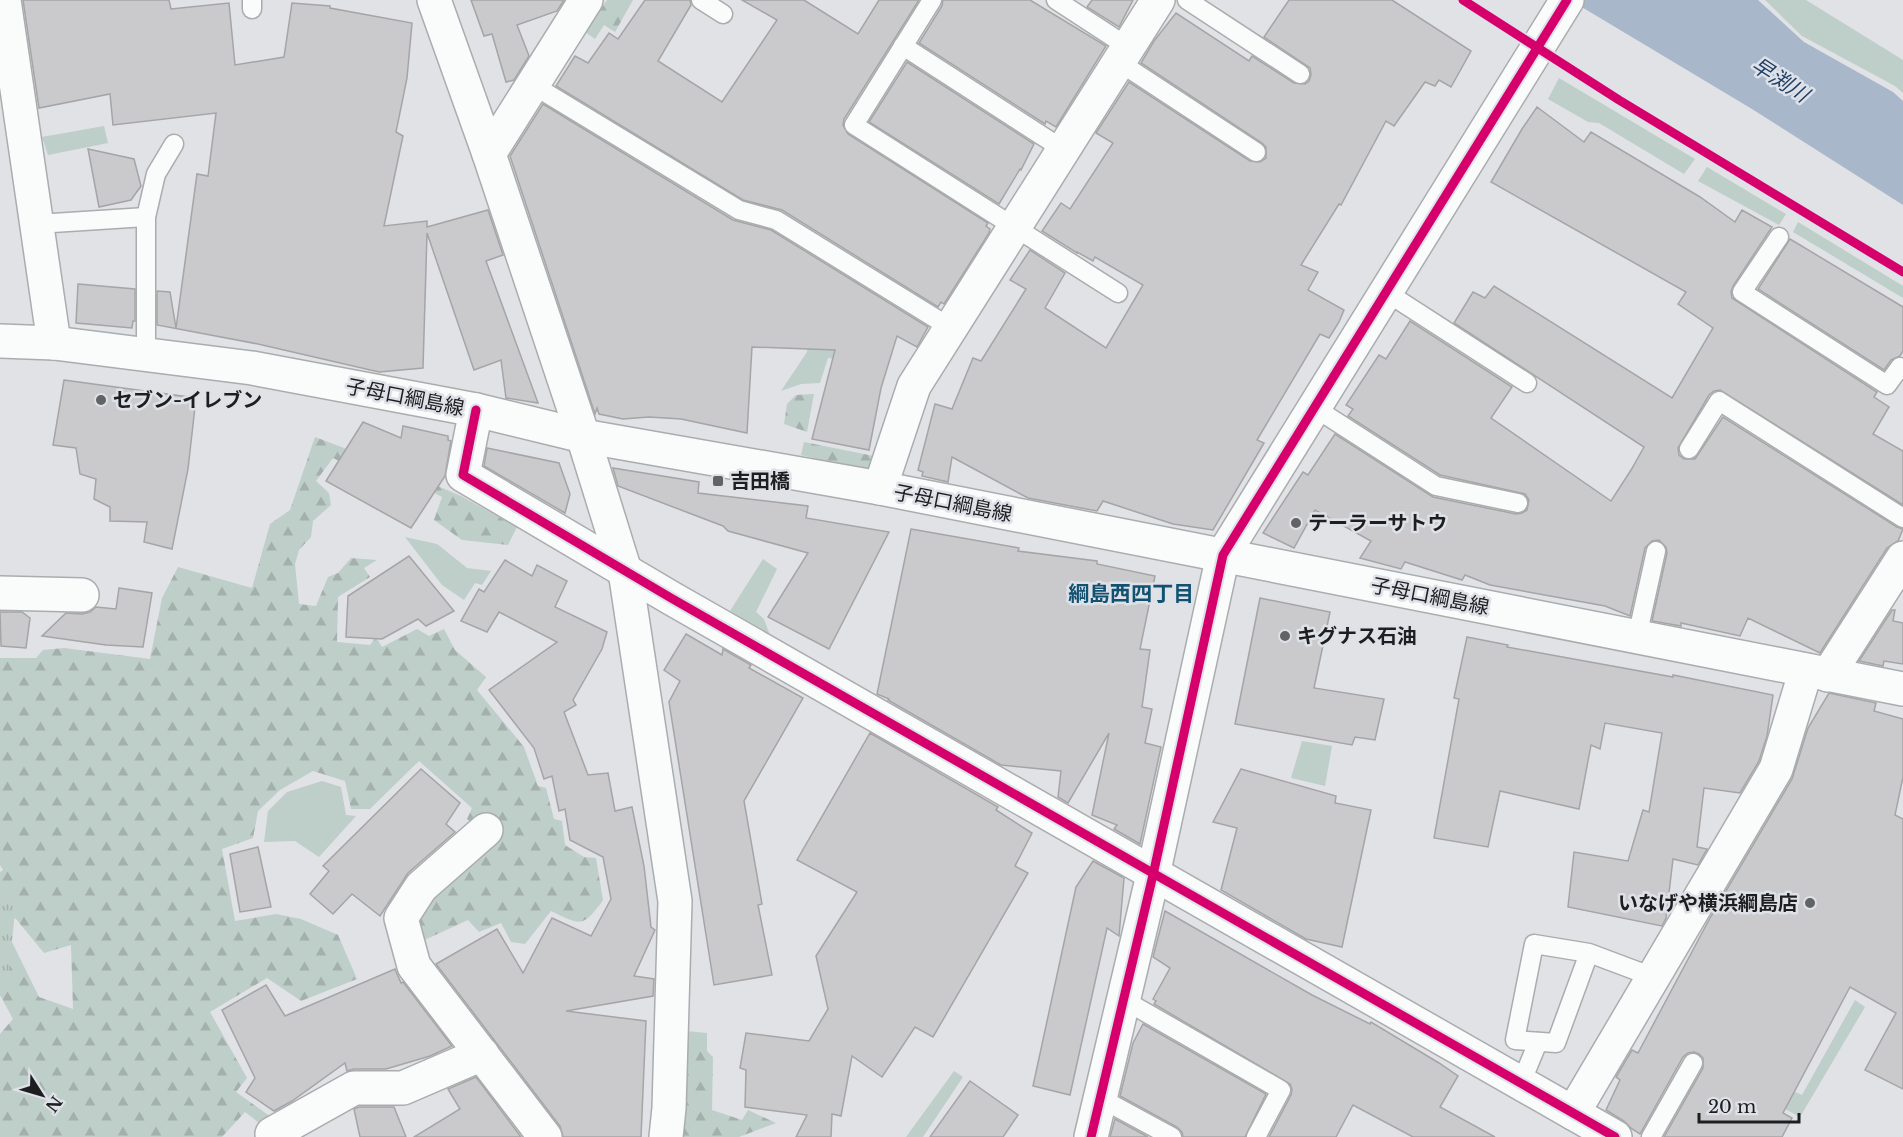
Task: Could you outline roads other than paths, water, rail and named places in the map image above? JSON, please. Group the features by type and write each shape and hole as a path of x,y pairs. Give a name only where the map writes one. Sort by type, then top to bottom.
{"street":[{"path":"4,0 54,343"},
{"path":"434,0 489,154 583,436 625,571 675,901 669,1108 666,1137"},
{"path":"489,154 586,0"},
{"path":"880,488 914,386 1158,0"},
{"path":"1091,1137 1153,875 1223,555 1567,0"},
{"name":"子母口綱島線","path":"0,341 54,343 252,368 476,410 583,436 880,488 1903,689"},
{"path":"476,410 463,475 625,571 1153,875 1615,1137"},
{"path":"1573,1113 1776,769 1817,673 1903,558"},
{"path":"0,593 82,596"},
{"path":"486,830 421,886 401,918 414,966 545,1137"},
{"path":"272,1134 354,1088 403,1088 482,1054"}],"lane":[{"path":"701,0 723,14"},
{"path":"932,0 854,125 1118,293"},
{"path":"1056,0 1124,54 1256,152"},
{"path":"1186,0 1300,74"},
{"path":"903,46 1064,150"},
{"path":"533,85 739,210 776,220 951,327"},
{"path":"146,354 146,217 156,174 174,144"},
{"path":"37,225 146,217"},
{"path":"1779,237 1743,292 1887,386 1900,367 1903,369"},
{"path":"1386,292 1527,383"},
{"path":"1689,449 1719,401 1903,518"},
{"path":"1315,408 1436,486 1518,503"},
{"path":"1637,637 1656,551"},
{"path":"1589,953 1556,1043 1515,1040 1534,944 1589,953 1653,977"},
{"path":"1124,1000 1281,1090 1256,1137"},
{"path":"1521,1083 1538,1042"},
{"path":"1651,1137 1693,1063"},
{"path":"1100,1098 1172,1137"}],"water":[{"name":"早渕川","path":"1570,0 1758,0 1804,42 1893,92 1903,101 1903,205 1752,109"}],"place":[{"name":"セブン-イレブン","path":"101,400"},
{"name":"吉田橋","path":"718,481"},
{"name":"テーラーサトウ","path":"1296,523"},
{"name":"キグナス石油","path":"1285,636"},
{"name":"いなげや横浜綱島店","path":"1810,903"}],"district":[{"name":"綱島西四丁目","path":"1131,594"}]}
